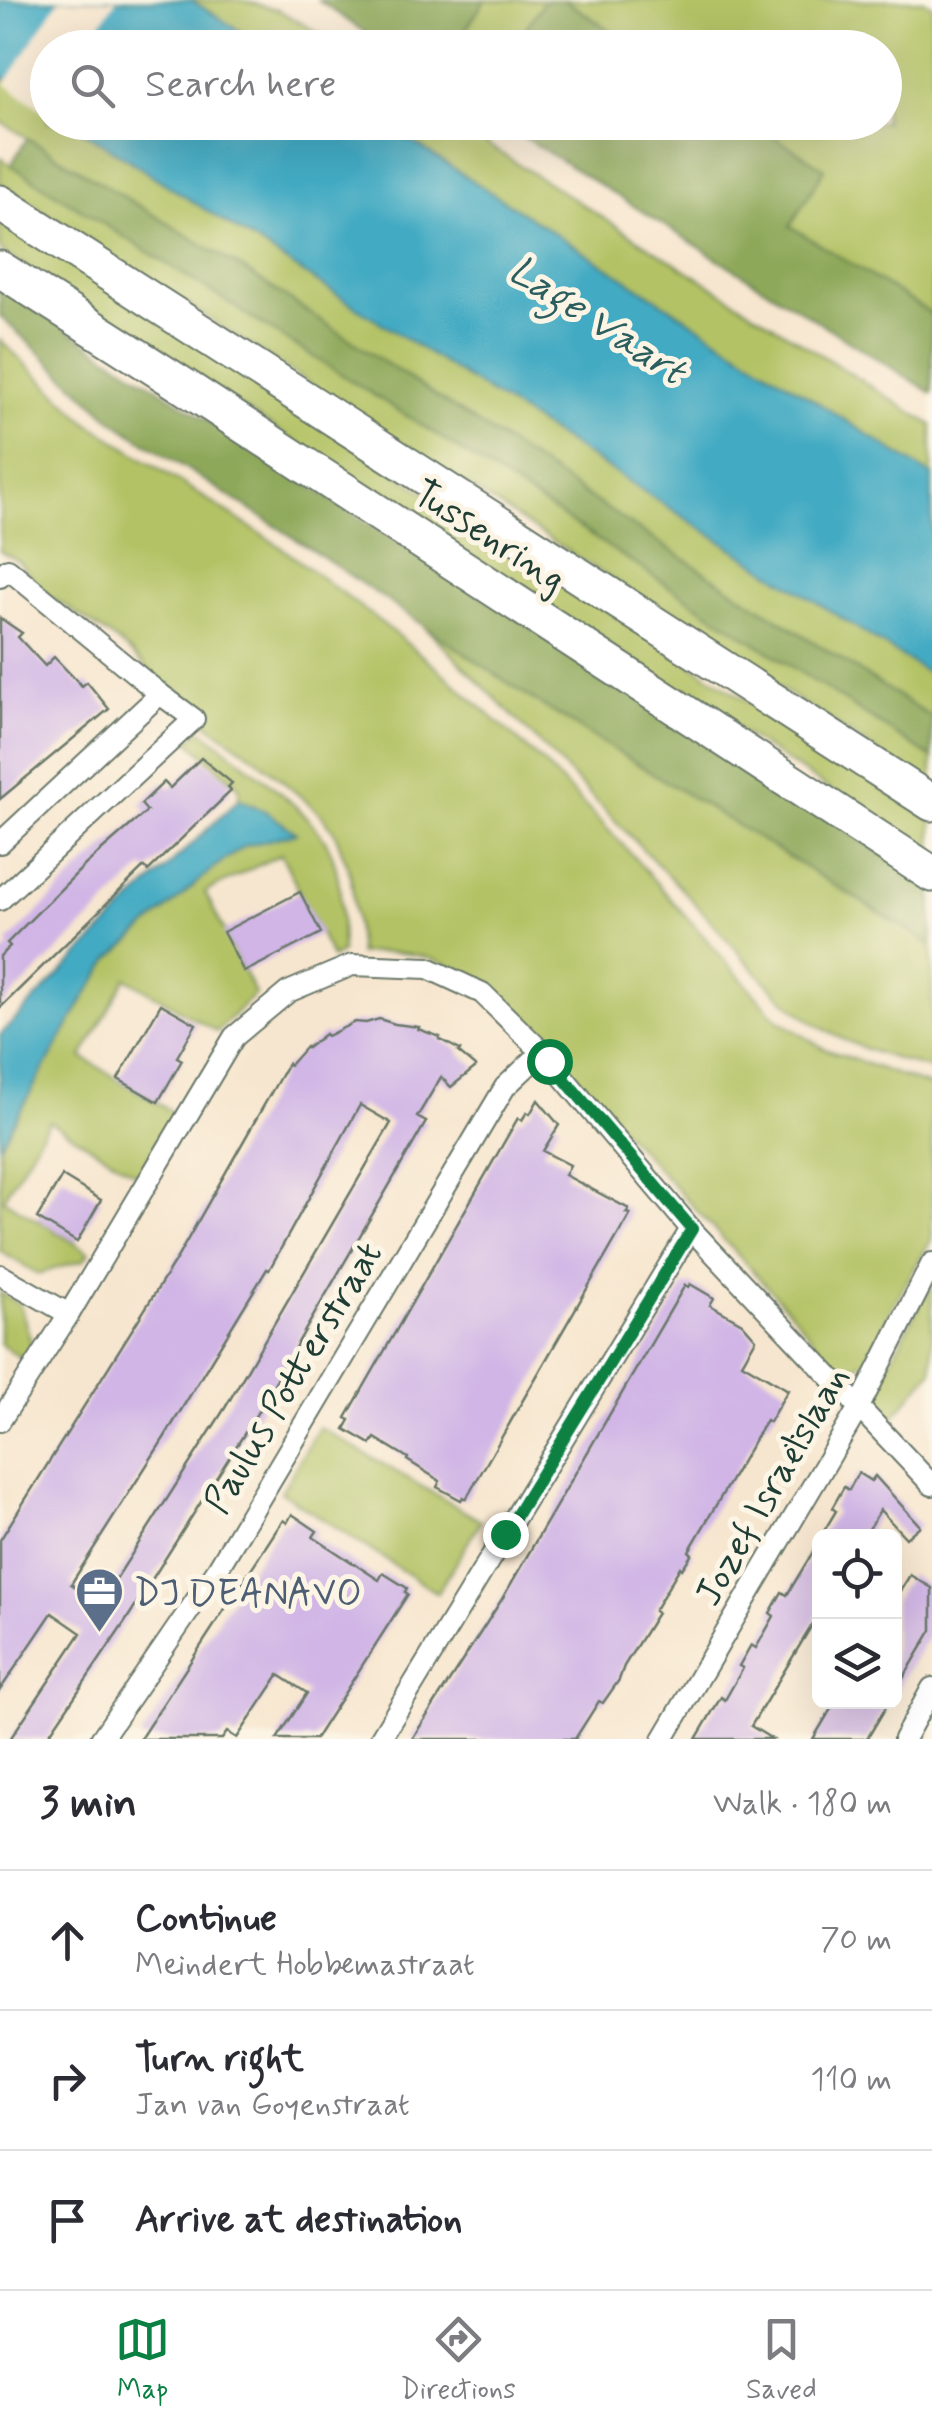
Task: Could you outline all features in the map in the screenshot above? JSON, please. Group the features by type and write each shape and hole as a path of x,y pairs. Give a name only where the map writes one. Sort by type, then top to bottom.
{"highway":[{"name":"Tussenring","path":"0,203 932,803"},
{"name":"Tussenring","path":"0,269 932,874"}],"street":[{"path":"0,577 8,569 194,719 0,900"},
{"path":"0,843 160,694"},
{"path":"0,1421 69,1314 234,1036 288,992 352,965 428,968 482,993 542,1052 692,1229 932,1485"},
{"name":"Paulus Potterstraat","path":"100,1739 227,1554 505,1087 542,1052"},
{"path":"380,1739 692,1229"},
{"name":"Jozef Israëlslaan","path":"663,1739 858,1409 932,1263"},
{"path":"0,1274 69,1314"},
{"path":"904,1739 932,1688"}],"green space":[{"path":"191,0 241,0 278,10 313,30 238,30"},
{"path":"318,0 485,0 465,30 361,30"},
{"path":"485,0 545,0 525,30 466,30"},
{"path":"545,0 564,0 609,30 525,30"},
{"path":"565,0 924,0 932,5 932,314 789,226 824,169 779,140 902,140 902,30 610,30"},
{"path":"0,75 30,95 30,139 0,121"},
{"path":"27,138 246,271 932,718 932,758 437,435 11,165"},
{"path":"31,140 97,140 932,676 932,718 616,515 246,271"},
{"path":"409,140 480,140 932,425 932,476"},
{"path":"528,140 779,140 825,169 790,226 932,314 932,393"},
{"path":"0,158 437,435 932,758 932,787 0,183"},
{"path":"0,218 932,820 932,856 0,250"},
{"path":"0,287 932,885 932,945 535,701 111,419 0,316"},
{"path":"0,340 88,423 278,545 436,667 541,761 624,846 777,1019 825,1049 932,1087 932,1239 866,1362 840,1373 795,1317 497,994 465,973 432,959 398,953 359,954 351,876 335,833 322,815 256,758 203,721 196,704 157,678 105,633 43,591 18,561 0,551"},
{"path":"424,626 535,701 932,945 932,1069 846,1041 815,1024 785,1000"},
{"path":"202,730 274,787 323,837 338,876 342,952 332,958 281,854 205,892 255,994 217,1032 126,978 82,1057 175,1114 138,1175 49,1121 3,1199 89,1252 84,1260 38,1274 0,1251 0,1146 85,997 110,959 216,866 245,846 295,833 267,812 239,799 239,787 188,740"},
{"path":"932,1283 932,1371 889,1422 869,1400"},
{"path":"0,1293 20,1305 33,1348 22,1359 0,1344"},
{"path":"319,1427 481,1521 437,1593 281,1492"}],"water":[{"path":"0,0 191,0 238,30 30,30 30,95 0,75"},
{"name":"Lage Vaart","path":"97,140 409,140 932,476 932,676"},
{"path":"239,799 267,812 296,833 245,846 216,866 110,959 0,1146 0,1035"}],"pier":[{"path":"59,0 116,0 96,30 40,30"},
{"path":"30,45 30,101 5,84"}],"building":[{"path":"0,618 22,633 18,637 45,666 54,657 82,686 87,682 109,709 0,799"},
{"path":"201,758 232,783 228,787 231,791 148,871 144,867 0,1008 0,956 10,946 7,943 85,865 147,811 141,804 164,782 170,788"},
{"path":"300,892 321,933 244,972 223,932"},
{"path":"161,1004 196,1024 177,1057 182,1060 158,1102 118,1079"},
{"path":"379,1019 419,1027 460,1050 476,1067 451,1087 441,1077 417,1117 426,1122 253,1420 46,1739 10,1739 81,1633 52,1613 0,1690 0,1540 177,1258 288,1063 325,1034 355,1022","holes":["360,1105 391,1123 225,1408 100,1604 71,1584 269,1270"]},
{"path":"538,1100 559,1125 543,1151 570,1165 565,1175 629,1209 626,1213 630,1214 466,1499 461,1500 437,1487 440,1481 408,1458 375,1438 371,1444 345,1429 350,1420 346,1418 518,1118 522,1120 527,1112 530,1114"},
{"path":"62,1176 101,1200 77,1242 37,1218"},
{"path":"685,1285 714,1298 710,1305 742,1323 756,1339 742,1363 788,1390 769,1422 766,1420 689,1551 692,1554 654,1611 657,1613 619,1680 603,1703 599,1701 575,1739 412,1739 502,1599"},
{"path":"858,1473 871,1481 875,1476 920,1526 906,1538 902,1529 880,1510 869,1529 825,1529 844,1487 849,1490"},
{"path":"292,1514 317,1531 313,1537 379,1580 383,1573 407,1588 408,1594 315,1739 277,1739 307,1693 279,1675 237,1738 227,1732 222,1739 140,1739 283,1520 287,1523"},
{"path":"812,1553 812,1625 751,1726 772,1739 696,1739 721,1697 725,1700 751,1645 756,1648 782,1592 787,1595"},
{"path":"910,1575 932,1588 932,1630 902,1681 902,1619 902,1588"},
{"path":"831,1709 885,1709 867,1739 813,1739"}],"place":[{"name":"DJ DEANAVO","path":"99,1634"}],"route":[{"path":"505,1534 692,1229 549,1061"}]}
